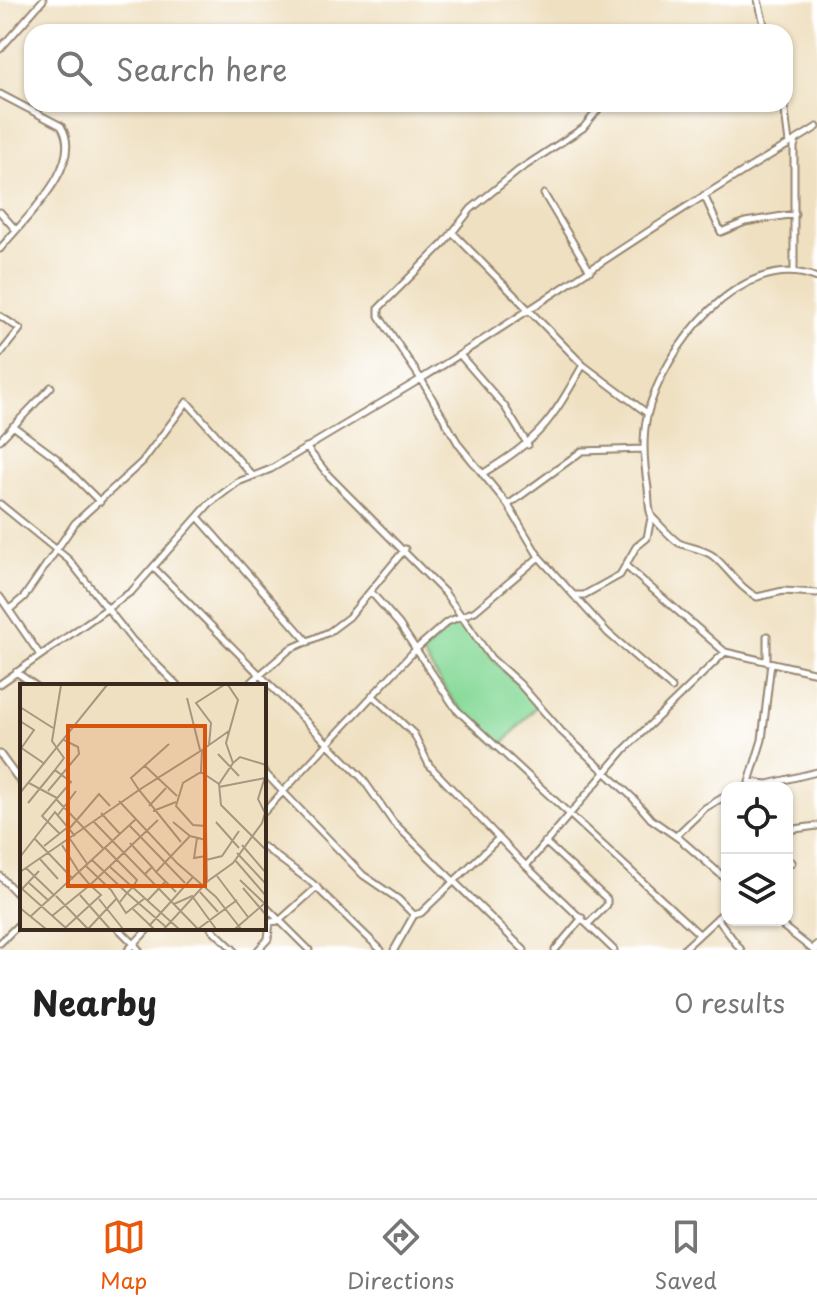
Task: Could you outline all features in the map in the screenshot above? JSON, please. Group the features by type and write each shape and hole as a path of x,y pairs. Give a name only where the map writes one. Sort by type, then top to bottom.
{"street":[{"path":"0,49 43,0"},
{"path":"758,0 764,24"},
{"path":"0,94 24,107"},
{"path":"0,249 59,176 65,164 67,138 61,126 34,112"},
{"path":"596,112 583,128 519,170 471,209 379,308 379,316 421,379 452,435 508,505 539,557 630,655 672,688"},
{"path":"785,112 789,143"},
{"path":"0,684 132,591 198,517 252,475 271,469 460,355 704,195 817,127"},
{"path":"794,270 796,140"},
{"path":"544,194 590,271"},
{"path":"704,195 721,232 745,222 795,214"},
{"path":"0,212 15,229"},
{"path":"452,232 583,365 647,413"},
{"path":"574,595 584,595 607,584 627,567 636,547 650,532 644,449 647,413 664,370 682,338 701,317 743,286 794,270 817,278"},
{"path":"0,316 20,331 0,354"},
{"path":"460,355 505,407 528,445"},
{"path":"482,474 528,445 553,418 583,365"},
{"path":"0,440 51,387"},
{"path":"10,609 24,597 75,523 142,462 187,402 252,475"},
{"path":"13,426 55,457 100,502"},
{"path":"306,447 329,476 405,549 462,615 491,658 647,816 721,875"},
{"path":"508,505 582,451 644,449"},
{"path":"0,504 57,551 176,684"},
{"path":"198,517 308,642"},
{"path":"651,517 678,542 711,554 740,586 757,597 783,591 817,593"},
{"path":"250,684 290,649 308,642 349,617 405,549"},
{"path":"266,810 416,649 447,622 475,611 539,557"},
{"path":"153,567 362,778 393,822 524,950"},
{"path":"627,567 725,652 817,673"},
{"path":"371,592 416,649 456,709 699,934"},
{"path":"0,597 40,655"},
{"path":"748,782 762,740 769,662 767,636"},
{"path":"526,866 625,749 725,652"},
{"path":"16,672 33,684"},
{"path":"372,695 414,734 429,765 526,866 614,950"},
{"path":"0,754 20,781"},
{"path":"776,782 817,772"},
{"path":"266,774 363,875 398,899 414,915"},
{"path":"676,836 705,808 721,799"},
{"path":"793,829 817,826"},
{"path":"394,950 414,915 499,838"},
{"path":"545,842 607,899 607,905 588,924"},
{"path":"266,849 317,887 381,950"},
{"path":"0,876 20,897"},
{"path":"258,950 268,939 270,922 279,921 317,887"},
{"path":"266,907 309,950"},
{"path":"683,950 721,914"},
{"path":"555,950 582,918"},
{"path":"717,918 741,950"},
{"path":"0,943 20,923"},
{"path":"783,926 815,949"},
{"path":"120,930 139,950"},
{"path":"128,950 147,930"},
{"path":"213,930 234,950"}],"green space":[{"path":"458,620 537,706 499,748 454,702 421,652"}]}
